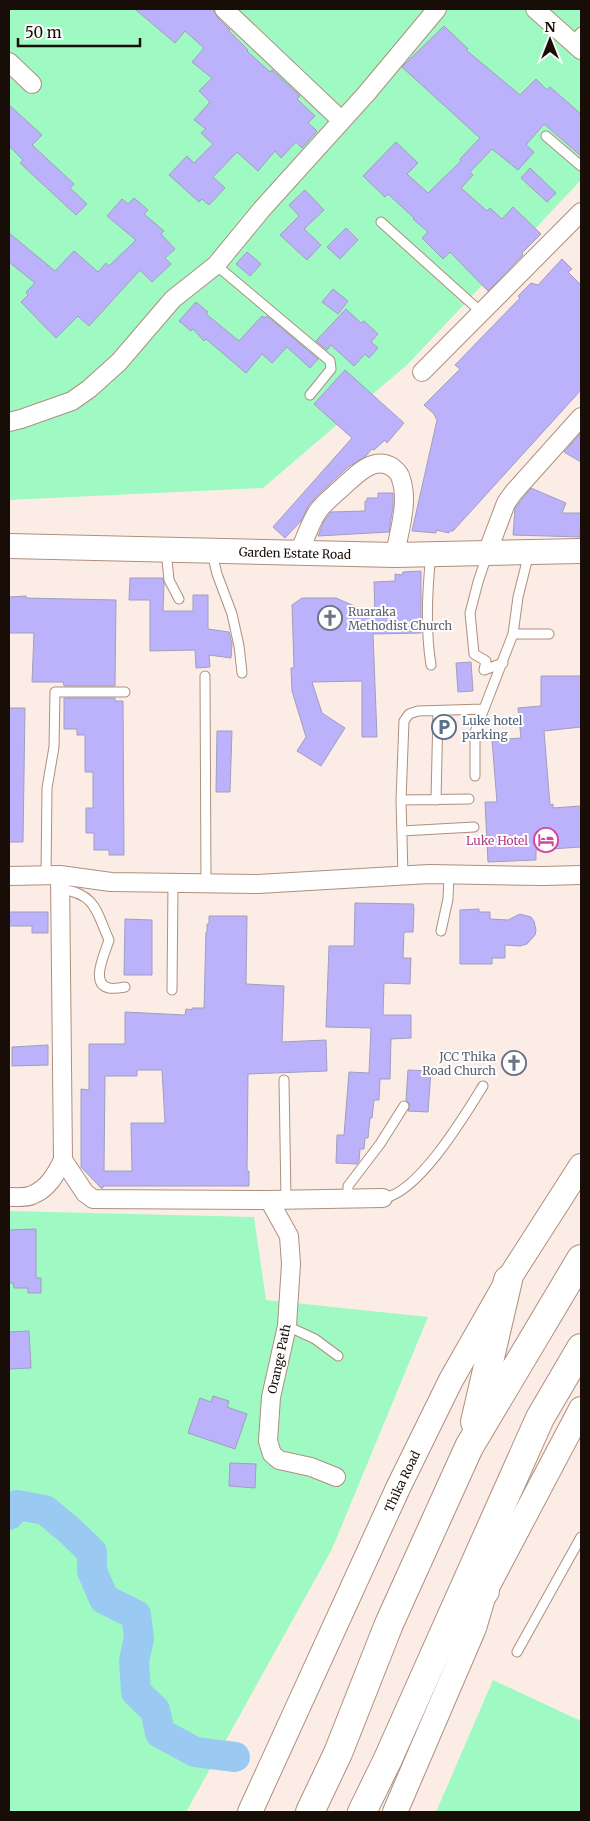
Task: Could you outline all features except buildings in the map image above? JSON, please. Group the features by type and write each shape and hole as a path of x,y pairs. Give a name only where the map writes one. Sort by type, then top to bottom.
{"highway":[{"path":"310,1812 338,1753 389,1624 469,1447 581,1259"},
{"path":"469,1447 508,1280"},
{"path":"362,1812 540,1418 581,1348"},
{"path":"428,1667 486,1590"}],"main road":[{"name":"Garden Estate Road","path":"9,546 395,555 529,552 579,548"},
{"name":"Thika Road","path":"250,1812 398,1488 451,1380 508,1280 581,1166"},
{"path":"395,1812 474,1628 486,1590 581,1409"}],"street":[{"path":"224,9 341,120"},
{"path":"9,422 72,401 89,389 119,362 174,299 216,265 262,209 366,94 437,9"},
{"path":"535,9 578,42"},
{"path":"9,62 32,84"},
{"path":"422,372 481,312 580,217"},
{"path":"487,553 506,503 581,417"},
{"path":"299,553 318,511 328,500 367,467 385,463 401,477 404,492 403,511 395,555"},
{"path":"9,876 111,882 258,884 403,875 581,875"},
{"path":"9,1197 31,1196 42,1189 54,1178 64,1160 56,880"},
{"path":"64,1160 85,1193 93,1199 278,1200 383,1198"},
{"name":"Orange Path","path":"278,1200 291,1243 291,1285 287,1326 271,1397 267,1432 270,1448 272,1454 278,1460 311,1467 336,1477"}],"lane":[{"path":"546,136 581,166"},
{"path":"381,222 481,312"},
{"path":"216,265 330,361 331,369 310,395"},
{"path":"166,550 168,580 179,598"},
{"path":"212,550 217,574 232,614 239,646 242,673"},
{"path":"475,776 475,732 513,634 518,597 529,552"},
{"path":"487,553 470,613 474,654 486,661 484,670 503,662"},
{"path":"431,554 428,590 428,630 431,665"},
{"path":"513,634 549,634"},
{"path":"205,676 206,883"},
{"path":"125,692 55,692 54,747 47,788 56,880 90,899 109,940 99,971 99,979 108,988 125,987"},
{"path":"403,875 401,800 404,721 409,714 413,713 484,710"},
{"path":"436,800 438,711"},
{"path":"401,800 469,799"},
{"path":"402,831 474,827"},
{"path":"441,931 448,899 449,875"},
{"path":"172,990 173,883"},
{"path":"278,1200 284,1080"},
{"path":"383,1198 392,1196 406,1187 428,1166 483,1086"},
{"path":"348,1199 348,1186 380,1144 404,1106"},
{"path":"287,1326 315,1339 338,1356"},
{"path":"517,1652 581,1537"}],"green space":[{"path":"9,9 581,9 581,180 408,364 263,488 9,500"},
{"path":"9,1211 254,1217 266,1300 428,1317 332,1549 186,1812 9,1812"},
{"path":"493,1680 581,1721 581,1812 436,1812"}],"waterway":[{"path":"9,1515 17,1505 45,1510 92,1552 92,1571 104,1599 136,1615 139,1638 134,1661 136,1692 155,1710 160,1733 195,1752 235,1757"}],"place":[{"name":"Ruaraka Methodist Church","path":"330,618"},
{"name":"Luke hotel parking","path":"444,727"},
{"name":"Luke Hotel","path":"546,840"},
{"name":"JCC Thika Road Church","path":"514,1063"}]}
